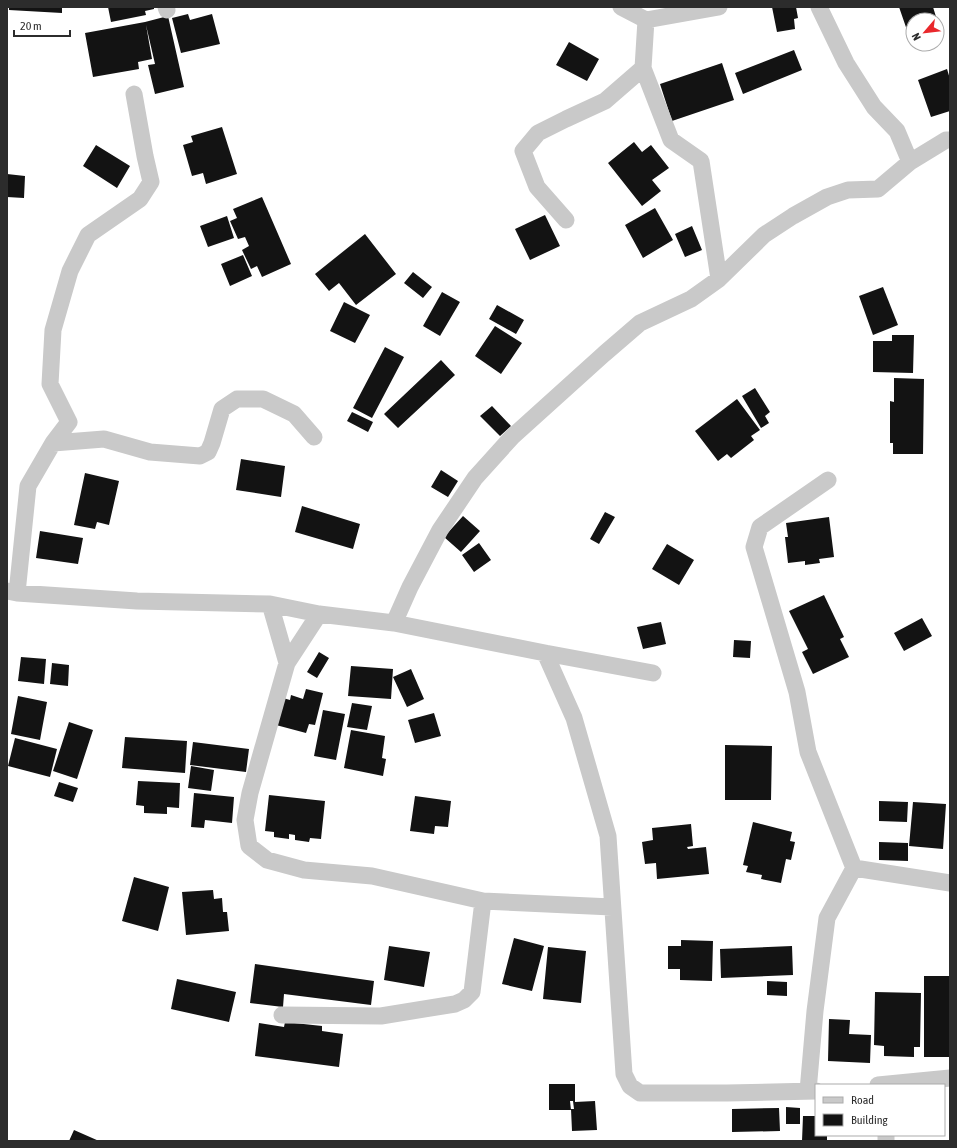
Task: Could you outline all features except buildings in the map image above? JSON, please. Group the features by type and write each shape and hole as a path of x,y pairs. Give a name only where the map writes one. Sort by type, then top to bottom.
{"street":[{"path":"621,7 646,20 719,7"},
{"path":"819,7 846,63 874,107 896,132 910,162"},
{"path":"646,20 643,68 671,140 701,161 719,279"},
{"path":"566,220 537,187 523,151 538,133 605,101 643,68"},
{"path":"134,94 151,182 140,199 88,235 70,271 53,330 50,384 69,422 54,443 28,486 12,592 137,601 270,604 319,614 394,623 653,673"},
{"path":"394,623 410,587 440,530 475,478 512,437 640,323 690,299 719,279 764,235 793,216 827,197 848,190 878,189 910,162 946,140 950,140"},
{"path":"54,443 104,438 150,452 200,456 208,452 222,409 237,399 263,399 294,414 314,437"},
{"path":"828,480 760,527 754,548 797,692 808,752 854,868"},
{"path":"270,604 287,663"},
{"path":"319,614 287,663 250,793 245,820 249,846 267,860 304,870 372,876 483,901 612,907"},
{"path":"545,653 574,718 608,836 624,1074 630,1086 640,1093 727,1094 812,1091 815,1011 826,918 854,868"},
{"path":"854,868 950,882"},
{"path":"282,1014 381,1016 455,1004 464,1000 472,992 483,901"},
{"path":"893,1084 950,1078"}]}
